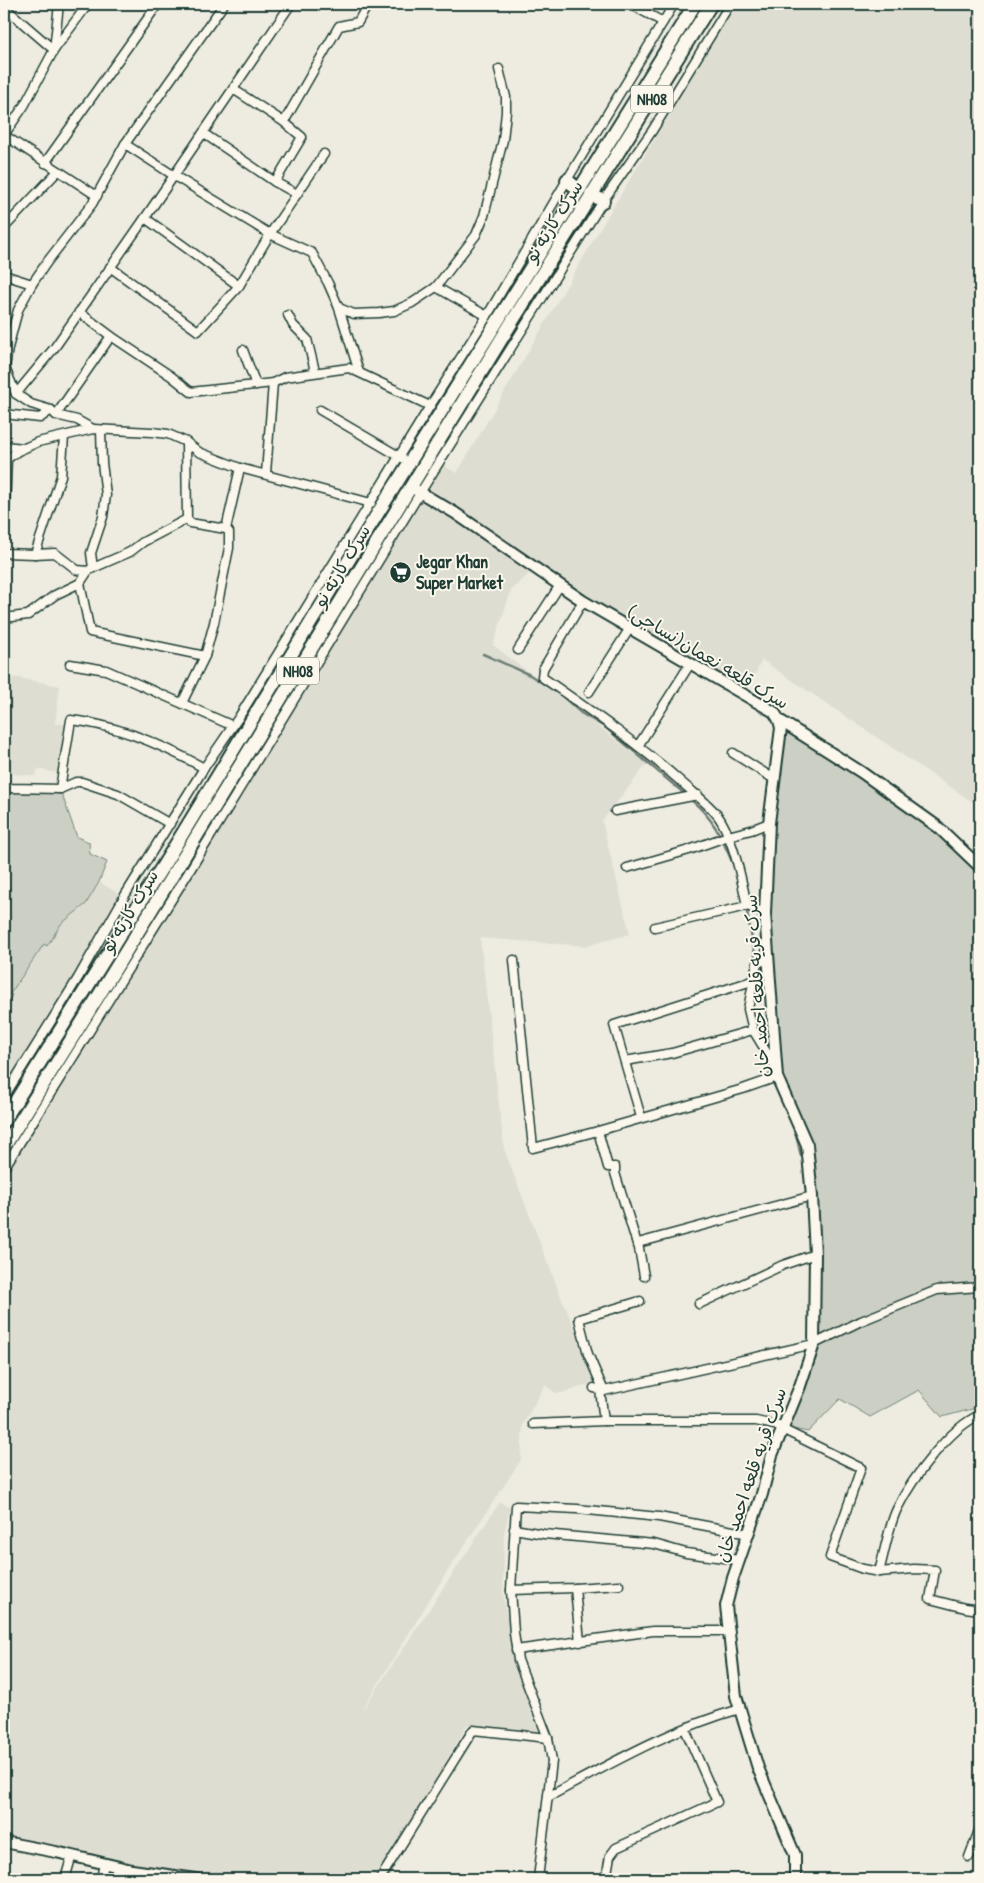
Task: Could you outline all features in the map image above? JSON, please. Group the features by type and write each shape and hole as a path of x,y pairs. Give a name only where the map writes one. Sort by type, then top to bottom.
{"highway":[{"name":"سرک کارته نو","path":"612,151 640,92 696,4"},
{"name":"سرک کارته نو","path":"4,1147 101,992 386,525 415,490 585,192 612,151 654,96 711,4"},
{"path":"640,92 654,96"},
{"path":"567,180 603,201"},
{"name":"NH08","path":"4,1120 171,853 325,589 374,518 405,459 585,192"},
{"path":"374,518 386,525"}],"street":[{"path":"54,50 58,4"},
{"path":"88,4 54,50 24,106 4,135 97,196"},
{"path":"45,163 158,4"},
{"path":"97,429 31,404 16,394 5,368 6,348 18,310 32,284 46,262 97,196 126,144 224,4"},
{"path":"16,394 55,347 80,312 291,4"},
{"path":"284,122 339,26 358,22 368,4"},
{"path":"630,4 662,22"},
{"path":"4,1097 204,768 325,589 371,503 405,459 430,406 487,316 674,4"},
{"path":"4,1168 190,870 415,490 603,201 652,131 730,4"},
{"path":"4,7 54,50"},
{"path":"339,308 354,314 394,311 412,303 436,287 476,235 484,216 495,176 504,131 506,97 499,69"},
{"path":"233,89 284,122 302,137 275,182"},
{"path":"203,133 275,182 297,194"},
{"path":"126,144 270,234 312,254 339,308 359,372"},
{"path":"110,267 198,331 240,286 270,234 324,154"},
{"path":"4,228 58,171"},
{"path":"145,218 240,286"},
{"path":"4,275 32,284"},
{"path":"436,287 487,316"},
{"path":"80,312 191,392 273,384 285,377 315,371 349,368 430,406"},
{"path":"288,315 293,325 307,339 315,371"},
{"path":"4,414 40,418 54,412 111,336"},
{"path":"243,350 256,385"},
{"path":"4,384 12,386"},
{"path":"266,474 273,384"},
{"path":"320,410 405,459"},
{"path":"5,507 5,460 38,442 97,429 168,434 186,442 199,452 240,468 371,503"},
{"path":"4,618 28,615 54,596 80,583 90,570 91,554 103,517 106,495 97,429"},
{"path":"35,554 61,476 64,437"},
{"path":"186,442 187,519 190,523 226,529"},
{"path":"4,446 25,448"},
{"path":"182,703 205,656 214,623 229,548 229,532 226,529 240,468"},
{"name":"سرک قلعه نعمان(نساجی)","path":"415,490 455,513 584,601 774,712 779,720 861,772 938,827 980,867"},
{"path":"4,553 55,553 77,570 90,570 130,552 143,542 187,519"},
{"path":"80,583 90,632 205,656"},
{"path":"518,650 560,585"},
{"path":"584,601 543,668 542,678 638,746 698,795 718,817 728,836 747,906"},
{"path":"589,692 630,628"},
{"path":"70,664 106,670 233,726"},
{"path":"638,746 690,664"},
{"path":"60,789 71,720 95,722 142,738 174,751 204,768"},
{"name":"سرک قریه قلعه احمد خان","path":"779,720 781,728 769,823 766,913 768,959 777,1073 807,1145 815,1254 814,1344 772,1455 726,1606 735,1686 740,1709 764,1785 796,1855 795,1879"},
{"path":"733,754 774,779"},
{"path":"4,786 11,788 60,789 79,782 118,794 170,824"},
{"path":"614,811 698,795"},
{"path":"626,868 689,850 769,823"},
{"path":"655,927 747,906 766,913"},
{"path":"514,960 533,1148 743,1089 777,1073 753,1030 748,1009 757,963 768,959"},
{"path":"641,1117 614,1025 755,980"},
{"path":"625,1061 672,1054 753,1030"},
{"path":"598,1131 608,1167 615,1167 634,1235 638,1243 644,1276"},
{"path":"638,1243 812,1196"},
{"path":"699,1304 783,1265 815,1254"},
{"path":"599,1390 814,1344 861,1321 937,1290 980,1287"},
{"path":"604,1421 599,1390 579,1319 640,1301"},
{"path":"879,1572 896,1510 914,1480 931,1458 954,1434 970,1419 980,1415"},
{"path":"533,1424 604,1421 756,1421 783,1428 861,1468 830,1557 862,1569 879,1572 914,1569 934,1570 930,1599 980,1610"},
{"path":"538,1879 552,1761 548,1738 518,1660 516,1650 511,1590 516,1506 577,1509 659,1517 749,1534"},
{"path":"514,1529 544,1534 654,1544 686,1553 739,1560"},
{"path":"511,1590 619,1585"},
{"path":"575,1588 580,1642"},
{"path":"516,1650 654,1631 730,1631"},
{"path":"548,1797 649,1743 709,1718 740,1709"},
{"path":"606,1879 610,1856 616,1848 717,1802 685,1728"},
{"path":"380,1879 473,1730 548,1738"},
{"path":"969,1857 980,1828"},
{"path":"4,1842 104,1863 131,1874 196,1879"},
{"path":"65,1879 72,1855"},
{"path":"101,1879 104,1863"}],"shaded area":[{"path":"737,4 980,4 980,807 762,660 745,694 536,567 511,591 493,645 647,764 602,821 630,934 585,946 480,938 504,1149 562,1300 599,1382 557,1394 545,1385 523,1424 521,1460 443,1578 363,1708 500,1502 510,1508 504,1533 503,1594 514,1657 548,1738 467,1725 379,1879 196,1879 4,1842 4,1168 439,463 457,473 610,212"},
{"path":"14,677 60,686 55,724 68,724 58,773 38,769 35,776 4,773 4,691"},
{"path":"779,720 938,827 980,867 980,1407 942,1417 919,1390 870,1417 840,1399 808,1432 783,1427 814,1344 807,1145 777,1069 765,913"},
{"path":"4,785 60,789 77,837 89,842 90,854 107,862 99,882 86,904 61,924 47,946 44,944 10,994 12,995 4,1008"},
{"path":"99,882 124,897 4,1097 4,1009 10,994 44,944 47,945 61,924 86,904"}],"waterway":[{"path":"483,654 530,675 555,691"},
{"path":"560,694 581,713 606,728 686,795"},
{"path":"690,799 713,823 736,871"},
{"path":"746,907 755,955 751,973"},
{"path":"795,1130 801,1156"}],"place":[{"name":"Jegar Khan Super Market","path":"400,572"}]}
